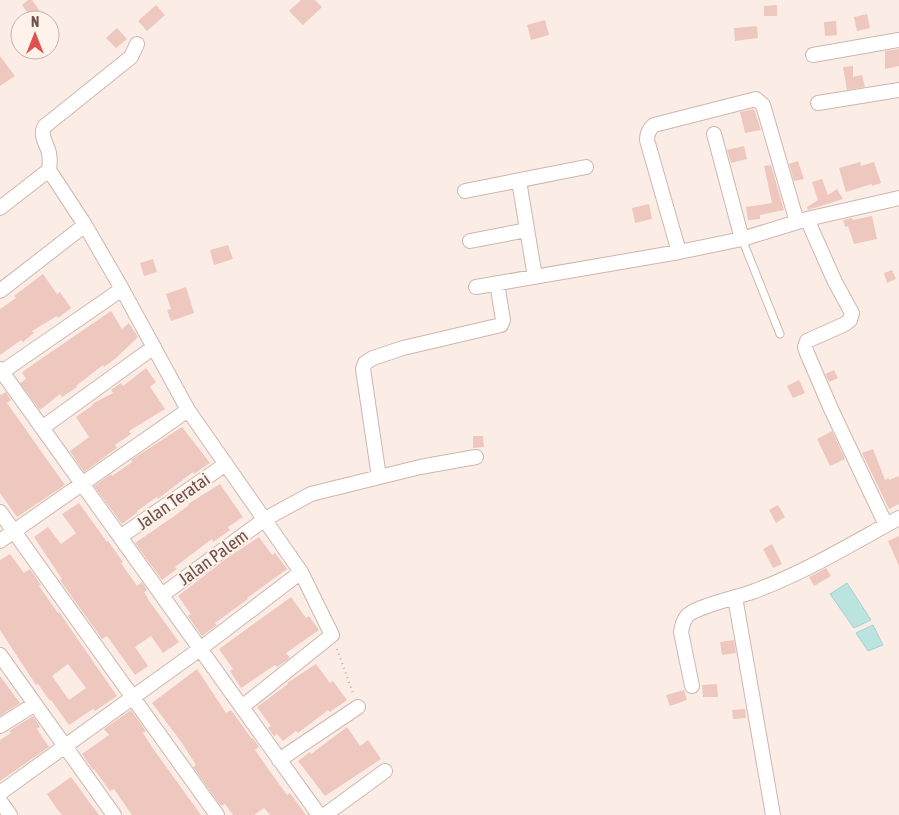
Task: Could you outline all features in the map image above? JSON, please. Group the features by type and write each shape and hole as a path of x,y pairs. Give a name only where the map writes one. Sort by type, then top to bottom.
{"street":[{"path":"814,55 899,40"},
{"path":"137,44 131,57 42,129 42,135 49,152 49,170 85,225 122,288 188,410 301,572 332,635 242,707"},
{"path":"818,103 899,90"},
{"path":"679,252 647,140 649,129 654,125 756,99 763,105 802,220 852,313 850,320 807,341 805,347 830,409 886,525"},
{"path":"714,134 742,238"},
{"path":"465,191 586,167"},
{"path":"0,208 49,170"},
{"path":"519,181 535,277"},
{"path":"476,287 679,252 742,238 802,220 899,198"},
{"path":"0,291 85,225"},
{"path":"470,241 528,230"},
{"path":"379,477 363,369 365,363 373,358 403,348 501,325 503,320 497,284"},
{"path":"122,288 1,371 319,815"},
{"path":"42,428 154,347"},
{"path":"0,541 188,410"},
{"name":"Jalan Palem","path":"162,595 265,519 311,494 420,466 476,456"},
{"name":"Jalan Teratai","path":"120,537 226,464"},
{"path":"0,512 217,815"},
{"path":"692,686 681,632 682,624 688,615 753,592 801,570 899,518"},
{"path":"0,793 200,649 301,572"},
{"path":"735,597 773,815"},
{"path":"2,662 35,704 114,815"},
{"path":"0,726 35,704"},
{"path":"279,760 358,707"},
{"path":"325,815 384,771"},
{"path":"0,801 10,815"}],"lane":[{"path":"742,238 780,334"}],"path":[{"path":"332,635 358,707"}],"water":[{"path":"847,583 871,620 854,628 830,594"},
{"path":"873,625 883,645 868,651 856,633"}],"building":[{"path":"28,0 32,0 39,10 26,10 22,5"},
{"path":"301,0 315,0 322,7 303,25 289,11"},
{"path":"156,5 165,15 147,31 138,21"},
{"path":"777,5 777,16 764,16 764,6"},
{"path":"867,14 870,28 857,31 854,17"},
{"path":"545,20 549,35 531,40 527,25"},
{"path":"836,21 837,35 825,36 824,22"},
{"path":"757,26 758,38 735,41 734,28"},
{"path":"117,28 127,39 116,48 106,38"},
{"path":"899,49 899,66 885,69 885,51"},
{"path":"0,56 15,76 0,86"},
{"path":"853,66 853,77 862,75 865,87 847,90 843,67"},
{"path":"754,109 761,130 745,133 740,112"},
{"path":"744,146 747,159 731,163 727,150"},
{"path":"798,161 804,179 794,181 789,164"},
{"path":"860,162 861,166 874,162 881,183 846,192 839,168"},
{"path":"771,165 784,210 760,215 760,219 748,220 746,207 772,203 764,166"},
{"path":"822,179 828,195 837,189 843,199 808,210 807,207 818,200 812,182"},
{"path":"649,204 652,219 635,223 632,208"},
{"path":"872,216 877,239 854,244 848,226 845,227 843,220"},
{"path":"228,245 233,259 214,265 210,250"},
{"path":"153,259 157,272 144,276 140,263"},
{"path":"892,270 896,279 887,283 884,273"},
{"path":"43,274 57,294 60,292 71,308 58,318 57,316 32,331 34,333 23,342 21,340 0,355 0,309 16,298 14,296"},
{"path":"186,287 194,313 171,321 167,310 171,309 166,294"},
{"path":"111,311 122,329 129,323 138,337 104,367 103,365 77,387 62,397 60,394 40,410 20,383 26,379 22,372"},
{"path":"146,368 156,382 150,387 165,409 129,431 131,434 115,445 117,448 84,472 70,451 89,437 76,417 92,404 113,393 111,390 121,383 123,386"},
{"path":"834,370 838,378 829,382 825,374"},
{"path":"799,380 805,393 793,398 787,386"},
{"path":"6,392 11,400 7,403 65,485 17,517 0,493 0,394"},
{"path":"182,427 210,463 194,474 193,472 158,499 157,497 137,511 122,524 94,486 111,474 112,476 132,462 131,460"},
{"path":"832,431 845,459 830,466 817,439"},
{"path":"473,436 483,436 484,447 473,448"},
{"path":"873,449 885,480 899,476 899,504 889,509 862,453"},
{"path":"220,484 243,517 228,527 230,530 213,542 212,539 175,567 177,569 162,580 135,543 173,517 188,504"},
{"path":"79,503 123,562 121,563 137,586 142,582 147,590 144,592 147,598 179,642 163,653 151,636 135,647 148,666 135,675 107,636 102,639 60,580 62,579 34,537 48,527 61,544 76,533 62,514"},
{"path":"778,505 785,517 776,523 769,510"},
{"path":"899,536 899,566 888,541"},
{"path":"259,537 272,555 275,553 287,569 215,623 217,625 202,636 188,616 191,614 178,596 227,558"},
{"path":"772,544 782,564 773,568 763,549"},
{"path":"10,554 24,573 30,569 41,585 39,586 117,696 69,725 38,684 36,685 0,630 0,560","holes":["68,664 86,688 69,700 52,676"]},
{"path":"826,568 831,576 814,586 809,577"},
{"path":"291,597 306,618 309,616 319,630 286,653 290,658 277,667 275,665 241,688 230,671 233,669 219,649"},
{"path":"734,640 736,653 722,655 720,642"},
{"path":"316,664 330,683 333,681 347,700 330,712 328,710 298,733 296,731 283,741 277,734 274,736 268,728 271,726 257,707 287,683"},
{"path":"197,669 226,713 231,710 253,738 259,747 255,750 287,795 290,793 306,815 270,815 264,808 254,815 233,815 225,804 221,806 193,767 196,765 182,743 152,703"},
{"path":"0,676 20,703 0,716"},
{"path":"717,684 718,697 703,697 702,685"},
{"path":"684,690 687,700 670,706 666,695"},
{"path":"745,709 746,718 733,719 732,710"},
{"path":"131,710 146,731 143,733 154,750 201,815 132,815 114,789 110,791 82,754 109,735 104,729"},
{"path":"33,716 40,727 37,729 49,747 0,781 0,740 11,733 9,731"},
{"path":"347,727 360,746 368,740 381,759 325,796 298,761 310,752 311,754"},
{"path":"71,777 99,815 62,815 57,809 47,794"}]}
